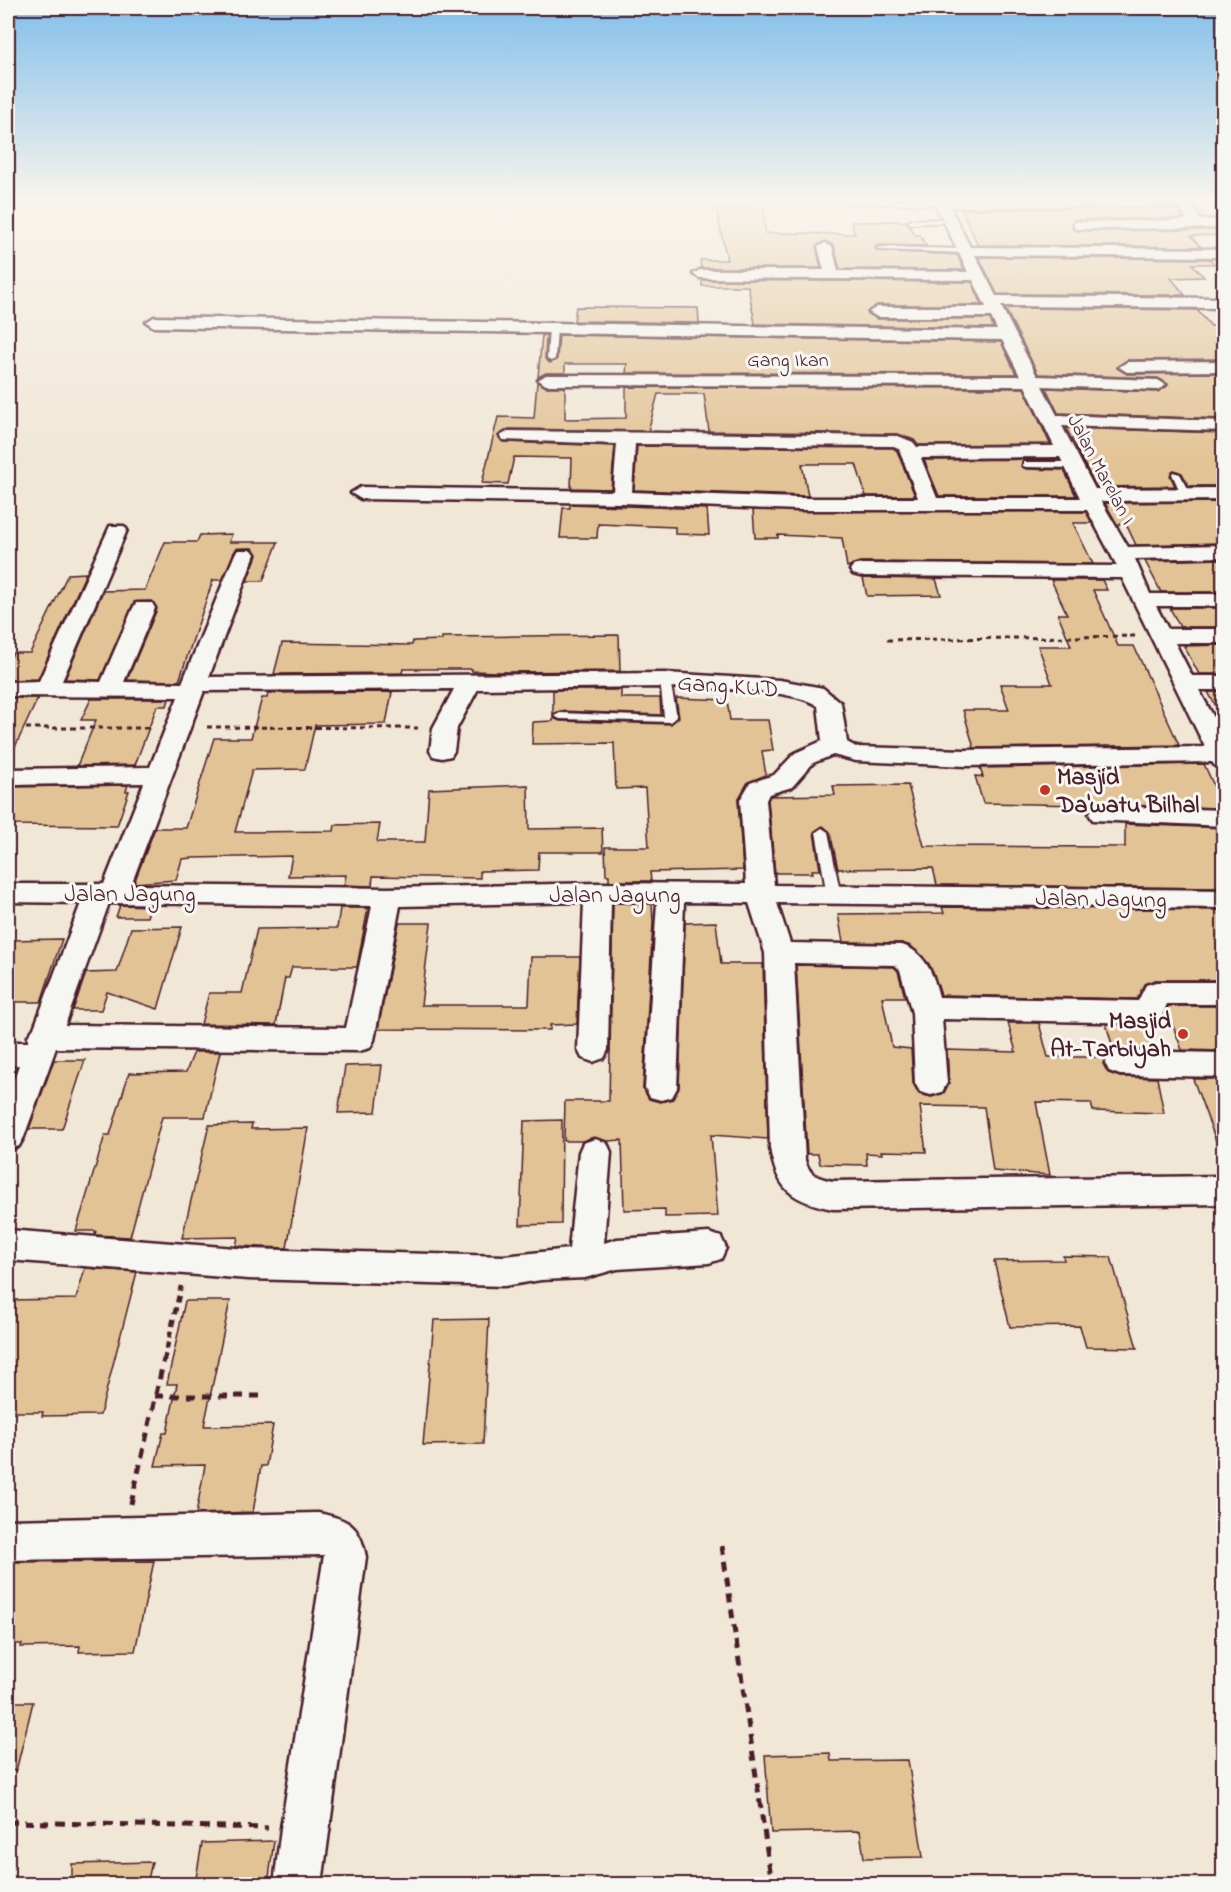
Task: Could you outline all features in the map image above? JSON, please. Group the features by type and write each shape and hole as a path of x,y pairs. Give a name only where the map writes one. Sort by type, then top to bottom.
{"street":[{"name":"Jalan Marelan I","path":"984,287 1125,563 1183,684 1212,715 1221,753"},
{"path":"877,312 994,306 1224,303"},
{"path":"154,322 1007,335"},
{"path":"1027,374 1224,366"},
{"path":"1027,374 1158,385"},
{"name":"Gang Ikan","path":"546,380 1027,374"},
{"path":"1050,420 1224,426"},
{"path":"509,436 898,441 905,443 930,504"},
{"path":"622,497 626,439"},
{"path":"909,453 1070,458"},
{"path":"361,493 622,497 799,504 930,504 1224,494"},
{"path":"48,688 117,530"},
{"path":"860,570 1125,563 1224,551"},
{"path":"8,1137 29,1048 107,892 158,774 244,554"},
{"path":"1142,600 1224,600"},
{"path":"109,689 144,608"},
{"path":"1160,636 1224,636"},
{"name":"Gang KUD","path":"8,689 665,680 780,687 815,693 830,703 835,745"},
{"path":"444,739 469,683"},
{"path":"1183,684 1224,684"},
{"path":"1221,753 966,758 856,754 843,751 835,745 804,758 783,781 759,789 755,794 761,896 779,953 789,1165 796,1181 811,1191 833,1195 1224,1190"},
{"path":"8,777 158,774"},
{"path":"1102,814 1224,818"},
{"name":"Jalan Jagung","path":"8,893 107,892 388,897 598,892 761,896 1224,899"},
{"path":"593,1050 598,892"},
{"path":"661,1088 670,894"},
{"path":"29,1048 359,1040 388,897"},
{"path":"779,953 902,955 915,966 926,1008 931,1083"},
{"path":"926,1008 1149,1012 1156,993 1224,993"},
{"path":"1120,1063 1224,1065"},
{"path":"585,1263 595,1152"},
{"path":"8,1245 260,1264 504,1271 541,1265 585,1263 617,1254 710,1248"},
{"path":"8,1540 318,1533 333,1536 344,1544 343,1569 304,1828 298,1884"}],"lane":[{"path":"551,359 552,327"},
{"path":"1026,464 1070,458"},
{"path":"1176,474 1186,494"},
{"path":"561,716 666,720 671,717 671,709 665,680"},
{"path":"822,832 834,896"}],"path":[{"path":"887,640 1160,636"},
{"path":"26,728 176,728 444,739"},
{"path":"124,1537 188,1259"},
{"path":"155,1396 264,1396"},
{"path":"722,1546 772,1884"},
{"path":"8,1822 304,1828"}],"building":[{"path":"748,287 974,287 982,305 877,305 867,313 877,319 990,319 993,328 755,324"},
{"path":"994,287 1179,287 1185,295 997,294"},
{"path":"576,307 698,308 699,323 574,321"},
{"path":"1005,308 1197,310 1211,326 1224,326 1224,359 1127,360 1117,368 1127,374 1224,373 1224,419 1058,413 1046,388 1158,392 1168,384 1158,378 1038,374"},
{"path":"542,335 546,335 545,359 550,363 557,359 559,335 1001,342 1016,374 626,373 627,364 565,364 565,373 546,373 538,377"},
{"path":"537,382 546,387 565,387 565,419 626,418 626,387 1024,388 1050,444 918,445 914,440 898,434 709,431 704,394 658,394 648,431 509,429 498,436 503,442 615,446 611,489 571,488 572,458 514,457 508,484 482,483 498,417 534,418"},
{"path":"1066,428 1224,433 1224,486 1189,486 1182,473 1174,470 1170,475 1175,486 1096,487"},
{"path":"637,446 893,448 897,451 915,496 866,496 856,464 802,464 808,496 634,490"},
{"path":"1059,459 1023,460 1021,466 1026,469 1064,470 1076,496 939,496 924,460"},
{"path":"1224,502 1224,543 1136,545 1126,524 1117,524 1105,503"},
{"path":"570,504 707,509 709,535 675,534 675,527 598,524 597,538 560,538 563,508 570,508"},
{"path":"753,510 1086,512 1092,523 1073,523 1093,564 860,562 847,567 842,538 778,535 778,538 755,538"},
{"path":"232,534 229,542 278,542 263,581 247,581 257,555 252,548 236,549 222,580 213,580 179,681 127,680 157,609 152,601 134,602 100,680 65,679 103,591 145,590 165,542 197,542 200,535"},
{"path":"1224,559 1224,592 1161,592 1145,561"},
{"path":"86,573 38,679 8,680 8,663 13,653 30,653 68,574"},
{"path":"863,578 936,579 941,595 867,596"},
{"path":"1051,580 1102,580 1107,590 1093,590 1118,646 1134,646 1179,745 974,748 963,710 1009,710 1000,684 1052,684 1038,646 1071,646 1058,614 1067,614"},
{"path":"1170,608 1224,608 1224,627 1180,627"},
{"path":"619,635 620,671 497,672 472,671 472,669 403,669 402,673 274,674 282,643 412,645 413,641 442,640 442,637"},
{"path":"1224,645 1224,674 1199,674 1184,646"},
{"path":"553,690 621,690 621,698 660,698 661,715 560,711 553,714"},
{"path":"392,692 386,724 315,725 305,769 252,770 235,832 334,831 335,825 380,824 377,842 425,842 429,789 528,785 529,829 602,828 603,852 539,852 538,870 480,871 480,878 373,876 372,886 344,885 346,875 288,876 292,856 192,858 182,859 176,880 134,883 155,828 186,828 214,738 251,738 262,698 267,698 268,693"},
{"path":"1208,692 1224,692 1224,721"},
{"path":"8,698 38,698 8,762"},
{"path":"676,698 727,700 730,720 768,720 773,750 762,751 766,775 748,782 738,800 743,870 650,872 651,881 609,881 609,875 606,875 605,847 649,847 645,788 616,789 614,743 532,744 533,722 553,721 553,718 560,721 671,724 679,717"},
{"path":"91,699 169,699 167,706 157,706 135,765 77,766 96,720 81,720"},
{"path":"1204,764 1224,808 983,803 975,776 983,777 980,768"},
{"path":"128,785 126,791 129,791 117,826 8,825 8,787"},
{"path":"908,785 924,846 1125,847 1125,824 1224,828 1224,888 937,885 933,868 838,869 830,832 823,826 814,832 820,870 812,870 813,873 775,873 768,800 770,796 835,795 833,786"},
{"path":"613,903 652,904 653,923 643,1088 649,1099 660,1102 673,1099 679,1088 685,923 716,922 721,964 763,964 768,1139 711,1135 718,1216 665,1217 665,1209 624,1210 622,1140 607,1141 594,1137 582,1141 564,1141 565,1101 609,1101"},
{"path":"120,905 150,906 147,917 116,917"},
{"path":"942,907 1224,910 1224,980 1155,980 1144,984 1137,999 941,995 929,964 911,946 902,943 843,942 838,914 944,913"},
{"path":"340,908 368,908 357,967 292,967 289,978 285,978 276,1025 201,1024 209,993 242,993 257,929 337,928"},
{"path":"399,923 431,923 421,1005 529,1005 531,957 580,957 577,1024 550,1025 550,1030 378,1029"},
{"path":"182,927 158,1009 107,992 101,1010 73,1010 86,973 117,972 131,928"},
{"path":"62,939 41,1002 8,1002 8,940"},
{"path":"796,965 894,967 898,971 905,997 882,997 892,1047 911,1049 913,1083 919,1094 932,1097 944,1093 949,1083 947,1050 1016,1052 1008,1023 1039,1023 1048,1057 1106,1057 1103,1064 1108,1073 1120,1077 1157,1078 1164,1113 1093,1111 1091,1103 1036,1102 1050,1175 993,1171 984,1107 920,1106 926,1152 866,1153 867,1165 820,1164 818,1154 807,1154"},
{"path":"1168,1006 1224,1006 1224,1051 1182,1050 1167,1010"},
{"path":"1106,1024 1145,1025 1151,1049 1114,1051"},
{"path":"194,1052 220,1052 205,1117 162,1117 130,1237 95,1235 96,1231 76,1231 105,1135 110,1135 129,1073 186,1072"},
{"path":"54,1060 85,1060 62,1129 29,1129"},
{"path":"382,1065 376,1112 338,1113 345,1066"},
{"path":"1193,1079 1224,1079 1224,1153 1221,1154"},
{"path":"562,1120 561,1224 520,1225 524,1121"},
{"path":"252,1124 251,1129 308,1128 287,1248 236,1246 238,1237 182,1238 209,1125"},
{"path":"1063,1256 1111,1257 1137,1348 1086,1347 1080,1326 1010,1327 994,1261 1064,1260"},
{"path":"85,1268 137,1272 100,1415 42,1416 43,1412 8,1412 8,1300 76,1299"},
{"path":"185,1301 230,1301 204,1426 273,1425 266,1466 261,1466 253,1512 196,1514 205,1465 155,1466 163,1433 167,1433 177,1384 167,1384"},
{"path":"489,1319 483,1444 423,1445 434,1320"},
{"path":"154,1561 135,1651 79,1652 80,1646 21,1647 22,1644 8,1644 8,1562"},
{"path":"8,1702 33,1702 16,1771 8,1769"},
{"path":"830,1753 831,1761 908,1760 923,1857 864,1858 860,1831 771,1833 765,1755"},
{"path":"274,1841 268,1884 195,1884 202,1843"},
{"path":"152,1862 147,1884 72,1884 72,1864"}],"place":[{"name":"Masjid Da'watu Bilhal","path":"1045,790"},
{"name":"Masjid At-Tarbiyah","path":"1183,1034"}]}
